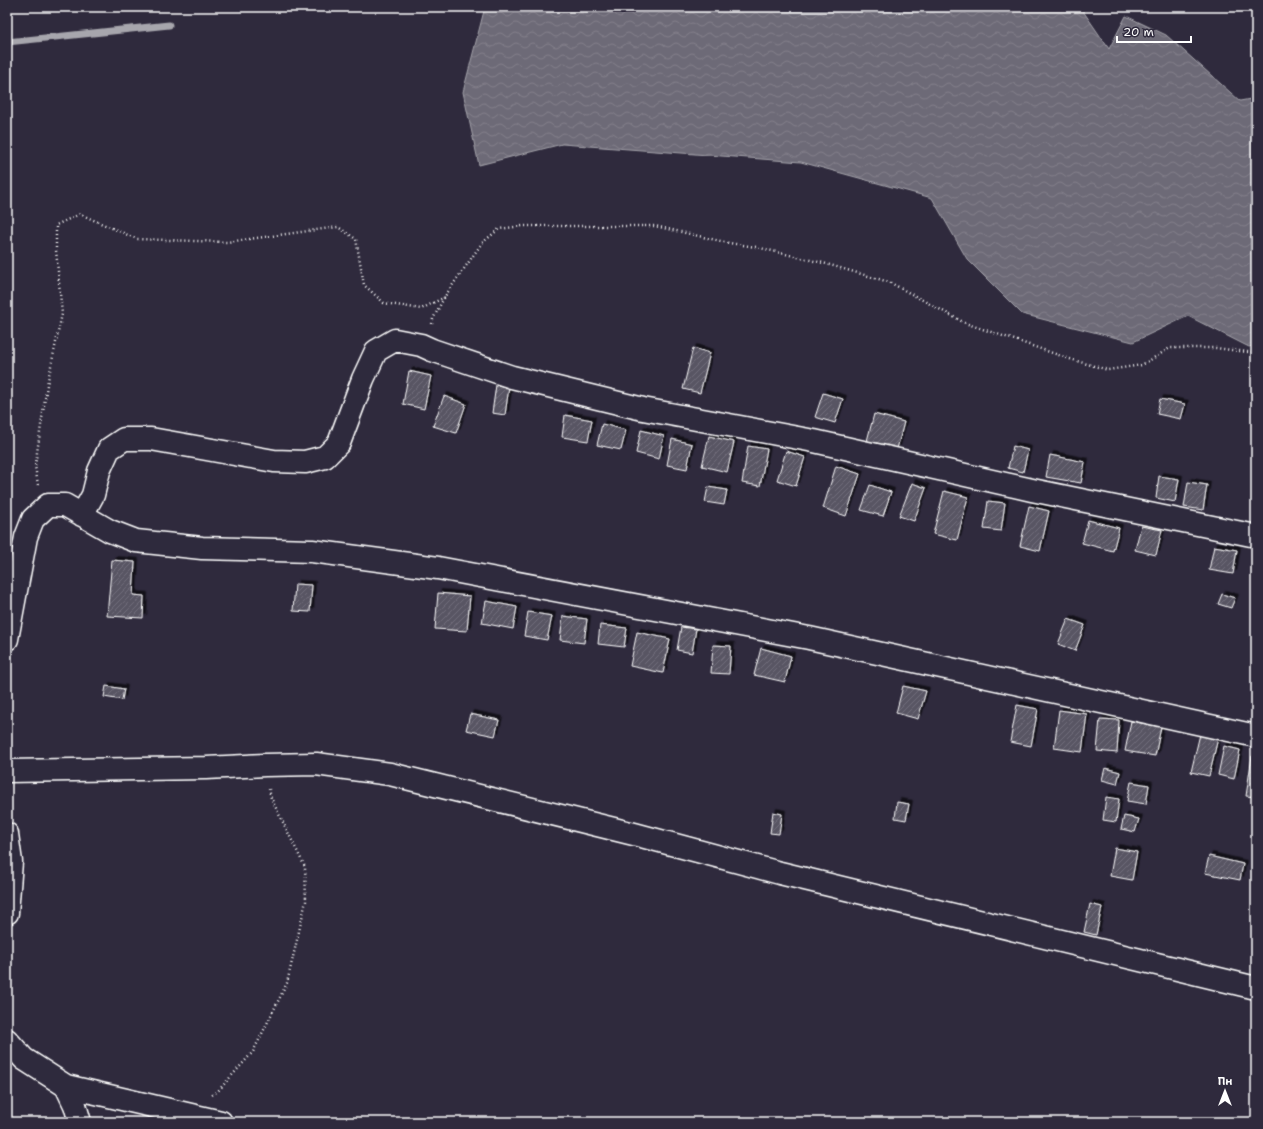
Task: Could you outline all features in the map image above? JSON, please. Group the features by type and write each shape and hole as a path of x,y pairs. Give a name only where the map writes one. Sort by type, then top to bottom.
{"street":[{"path":"82,515 93,495 99,471 109,449 124,439 151,439 274,461 304,462 325,457 339,443 363,379 376,351 395,340 421,345 512,377 643,409 814,441 1032,490 1256,536"},
{"path":"7,639 26,537 34,519 48,505 65,505 110,531 136,541 202,548 312,551 438,568 809,638 1256,736"},
{"path":"7,771 206,768 316,764 390,774 634,834 780,873 1256,988"},
{"path":"7,834 11,862 7,913"},
{"path":"7,1040 24,1059 66,1086 221,1122"},
{"path":"66,1086 75,1105 80,1122"}],"path":[{"path":"42,512 35,466 47,384 62,314 56,250 56,225 80,214 137,239 227,242 338,227 356,239 364,285 384,303 421,309 445,296"},
{"path":"432,350 433,319 445,296 482,243 499,229 523,226 655,226 824,263 889,282 965,323 1070,359 1108,370 1142,365 1170,348 1216,348 1256,354"},
{"path":"186,1114 218,1091 253,1052 287,983 306,901 305,867 271,798 265,765"}],"water":[{"path":"485,7 1072,7 1083,11 1109,49 1126,16 1166,35 1240,101 1256,98 1256,345 1249,347 1188,316 1133,342 1022,314 967,259 932,198 801,162 562,144 479,165 463,92"}],"building":[{"path":"693,348 710,353 700,393 683,389"},
{"path":"409,371 431,376 424,409 403,404"},
{"path":"496,385 509,387 505,415 492,413"},
{"path":"823,393 843,399 835,423 815,417"},
{"path":"444,396 466,404 456,433 433,426"},
{"path":"1160,399 1185,404 1181,419 1157,414"},
{"path":"874,414 904,422 897,449 867,441"},
{"path":"565,415 592,420 588,441 562,437"},
{"path":"602,424 626,430 621,450 597,445"},
{"path":"641,430 664,436 659,459 636,453"},
{"path":"709,436 734,442 727,472 702,466"},
{"path":"672,439 692,444 687,469 667,465"},
{"path":"748,446 767,449 760,486 742,483"},
{"path":"1013,446 1028,450 1023,472 1008,468"},
{"path":"786,451 805,457 796,486 777,480"},
{"path":"1050,455 1085,462 1081,483 1046,477"},
{"path":"836,466 860,474 846,516 823,508"},
{"path":"1159,476 1179,479 1175,502 1156,498"},
{"path":"1188,482 1207,485 1203,510 1184,507"},
{"path":"912,483 926,488 914,521 899,516"},
{"path":"870,485 891,492 883,516 861,510"},
{"path":"708,487 727,490 724,505 705,502"},
{"path":"944,491 968,497 957,540 933,534"},
{"path":"988,501 1005,503 1001,531 984,529"},
{"path":"1029,506 1049,511 1040,551 1020,546"},
{"path":"1088,520 1119,528 1113,551 1082,543"},
{"path":"1141,526 1162,530 1156,555 1135,550"},
{"path":"1214,546 1237,550 1233,574 1209,570"},
{"path":"112,560 135,562 133,595 144,596 143,618 107,616"},
{"path":"295,584 312,585 310,612 293,611"},
{"path":"438,593 470,596 467,631 435,629"},
{"path":"1222,594 1235,598 1231,608 1218,604"},
{"path":"486,601 517,607 513,629 482,623"},
{"path":"528,612 552,616 547,640 524,636"},
{"path":"563,616 587,619 584,643 560,640"},
{"path":"1068,619 1085,625 1075,651 1058,644"},
{"path":"600,625 627,628 624,647 598,644"},
{"path":"681,627 696,629 692,653 677,650"},
{"path":"637,632 670,639 663,673 630,666"},
{"path":"713,645 731,646 729,674 711,673"},
{"path":"761,648 791,656 785,682 754,675"},
{"path":"106,686 124,689 122,700 104,697"},
{"path":"903,686 926,691 918,719 896,713"},
{"path":"1017,705 1038,709 1031,746 1010,742"},
{"path":"1059,710 1087,714 1082,752 1054,748"},
{"path":"470,714 499,720 495,736 466,730"},
{"path":"1100,719 1119,720 1117,753 1097,751"},
{"path":"1131,721 1161,727 1155,756 1125,751"},
{"path":"1200,734 1218,738 1209,776 1191,772"},
{"path":"1224,746 1240,750 1234,779 1218,775"},
{"path":"1252,756 1256,756 1256,797 1246,796"},
{"path":"1105,768 1120,772 1117,784 1102,780"},
{"path":"1131,782 1149,785 1146,804 1127,801"},
{"path":"1106,797 1119,799 1116,822 1103,820"},
{"path":"897,802 909,804 906,820 895,818"},
{"path":"773,812 782,814 779,834 770,833"},
{"path":"1124,816 1139,819 1135,832 1121,829"},
{"path":"1115,848 1137,852 1132,880 1110,876"},
{"path":"1209,856 1243,864 1240,880 1205,873"},
{"path":"1090,904 1102,907 1096,935 1084,932"}],"waterway":[{"path":"7,42 169,25"}]}
